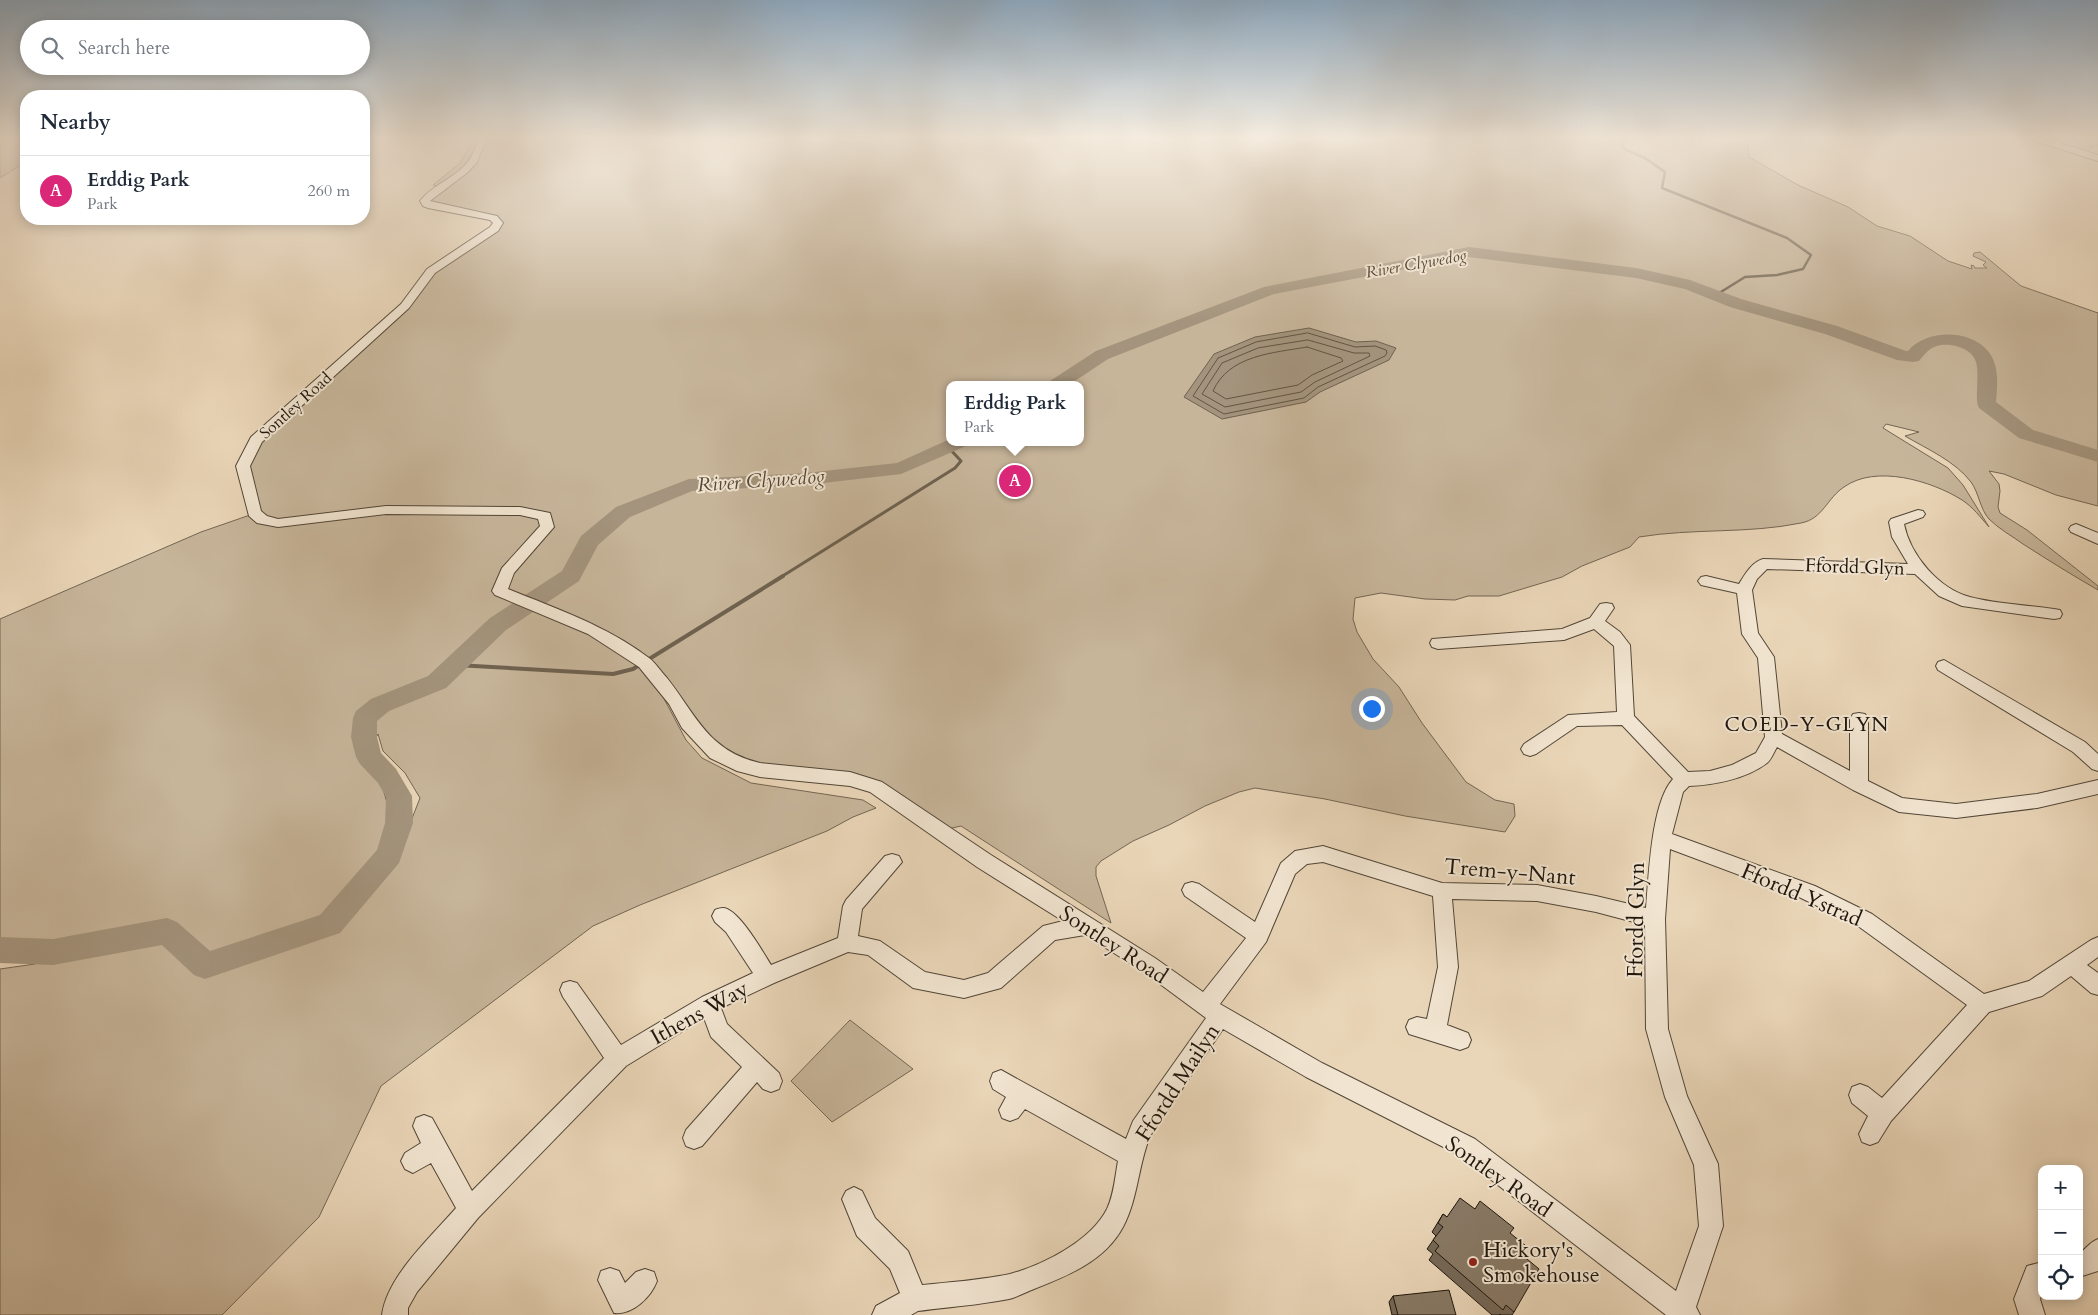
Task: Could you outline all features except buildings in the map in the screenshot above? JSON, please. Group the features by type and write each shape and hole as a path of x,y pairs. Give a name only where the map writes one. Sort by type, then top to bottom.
{"street":[{"name":"Sontley Road","path":"428,198 425,201 432,206 493,218 498,223 494,229 431,271 405,306 256,440 243,466 254,513 262,520 278,522 386,510 520,511 545,516 547,527 507,571 500,591 594,630 643,661 675,700 688,723 716,753 742,766 760,770 850,779 876,787 977,856 1148,964 1213,1011 1314,1070 1467,1147 1684,1314"},
{"name":"Ffordd Glyn","path":"1918,514 1896,522 1900,537 1919,569 1944,592 1967,602 2054,614"},
{"path":"2076,529 2098,539"},
{"name":"Ffordd Glyn","path":"1744,590 1750,576 1763,564 1919,569"},
{"path":"1596,622 1622,645 1626,718 1684,779 1710,778 1745,766 1762,758 1774,737 1766,657 1750,634 1744,590 1706,581"},
{"path":"1438,643 1564,634 1596,622 1606,608"},
{"path":"1944,666 1971,676 2079,747 2098,764"},
{"path":"1530,750 1574,720 1626,718"},
{"path":"1859,718 1860,786"},
{"path":"1774,737 1860,786 1900,805 1956,811 2037,801 2098,787"},
{"name":"Ffordd Glyn","path":"1684,779 1676,789 1661,838 1655,920 1657,1029 1676,1097 1706,1164 1711,1226 1684,1314"},
{"name":"Ffordd Ystrad","path":"1661,838 1808,892 1865,920 1982,1004"},
{"name":"Trem-y-Nant","path":"1213,1011 1259,936 1288,869 1302,857 1322,854 1442,892 1536,893 1596,904 1655,920"},
{"path":"892,862 854,906 847,943 873,947 920,981 964,989 994,981 1050,932 1086,926"},
{"path":"1192,890 1259,936"},
{"path":"1442,892 1448,967 1426,1029 1460,1040"},
{"path":"722,916 733,926 767,976"},
{"name":"Ithens Way","path":"395,1315 396,1306 408,1283 470,1210 618,1059 709,1004 767,976 847,943"},
{"path":"1870,1134 1883,1113 1982,1004 2035,989 2098,946"},
{"path":"2072,965 2098,986"},
{"path":"570,990 618,1059"},
{"path":"694,1138 764,1074 719,1030 709,1004"},
{"name":"Ffordd Mailyn","path":"885,1315 915,1299 1010,1286 1057,1268 1080,1255 1098,1240 1114,1220 1124,1199 1131,1155 1141,1130 1213,1011"},
{"path":"1001,1081 1016,1102 1131,1155"},
{"path":"1860,1095 1883,1113"},
{"path":"424,1126 470,1210"},
{"path":"413,1161 435,1147"},
{"path":"854,1199 866,1227 899,1260 915,1299"},
{"path":"2083,1264 2090,1262 2098,1251"},
{"path":"2032,1315 2027,1298 2036,1275 2038,1275"},
{"path":"610,1280 626,1309 645,1281"}],"shaded area":[{"path":"428,198 1828,198 1848,207 1877,226 1910,236 1948,261 1972,269 1971,265 1975,268 1987,268 1983,265 1986,262 1973,256 1974,253 1980,252 2021,286 2098,313 2098,506 2056,495 2004,474 1989,471 1999,484 1998,507 2000,513 2027,530 2098,586 2098,590 2023,544 1993,523 1981,506 1974,486 1957,468 1905,436 1919,432 1886,424 1883,428 1948,468 1963,485 1989,527 1966,503 1950,493 1920,481 1887,476 1872,477 1857,480 1844,487 1820,513 1808,521 1761,529 1659,534 1639,537 1630,547 1582,566 1562,577 1499,596 1468,596 1455,600 1425,599 1381,593 1355,598 1353,619 1357,632 1373,659 1399,687 1422,723 1466,782 1495,800 1514,804 1515,816 1505,832 1405,816 1325,799 1255,788 1239,792 1205,806 1133,841 1101,861 1096,867 1096,876 1111,923 961,826 939,831 876,787 798,774 716,753 645,663 588,631 634,661 661,693 686,740 702,758 751,783 863,800 876,808 853,817 827,831 640,905 593,926 381,1086 319,1217 222,1315 0,1315 0,969 35,964 21,955 0,949 0,619 201,532 250,515 262,520 243,466 256,440 405,306 431,271 494,229 493,218 425,201","holes":["378,734 383,751 405,773 420,798 411,821 388,806 383,789 372,768 363,760"]},
{"path":"850,1020 913,1069 832,1122 791,1081"}],"water":[{"path":"1309,328 1356,342 1376,341 1396,348 1389,360 1320,392 1306,402 1222,419 1184,397 1214,354 1255,337"}],"waterway":[{"path":"1688,198 1787,238 1811,255 1803,269 1777,275 1745,277 1716,295"},
{"name":"River Clywedog","path":"1062,381 1102,355 1270,290 1469,252 1636,273 1690,285 1736,303 1831,330 1903,356 1913,357 1923,346 1938,340 1962,343 1976,349 1984,359 1988,378 1986,404 2026,434 2098,456"},
{"name":"River Clywedog","path":"0,950 53,952 167,931 205,966 330,924 389,855 399,823 399,796 387,776 369,757 364,737 365,718 380,705 437,682 498,624 571,576 589,541 623,512 689,485 806,479 901,468 950,446"},
{"path":"781,577 955,468 961,461 948,447"},
{"path":"456,665 613,674 633,669 783,576"}],"place":[{"name":"Erddig Park","path":"1015,481"},
{"name":"Hickory's Smokehouse","path":"1473,1262"}],"district":[{"name":"COED-Y-GLYN","path":"1807,724"}]}
